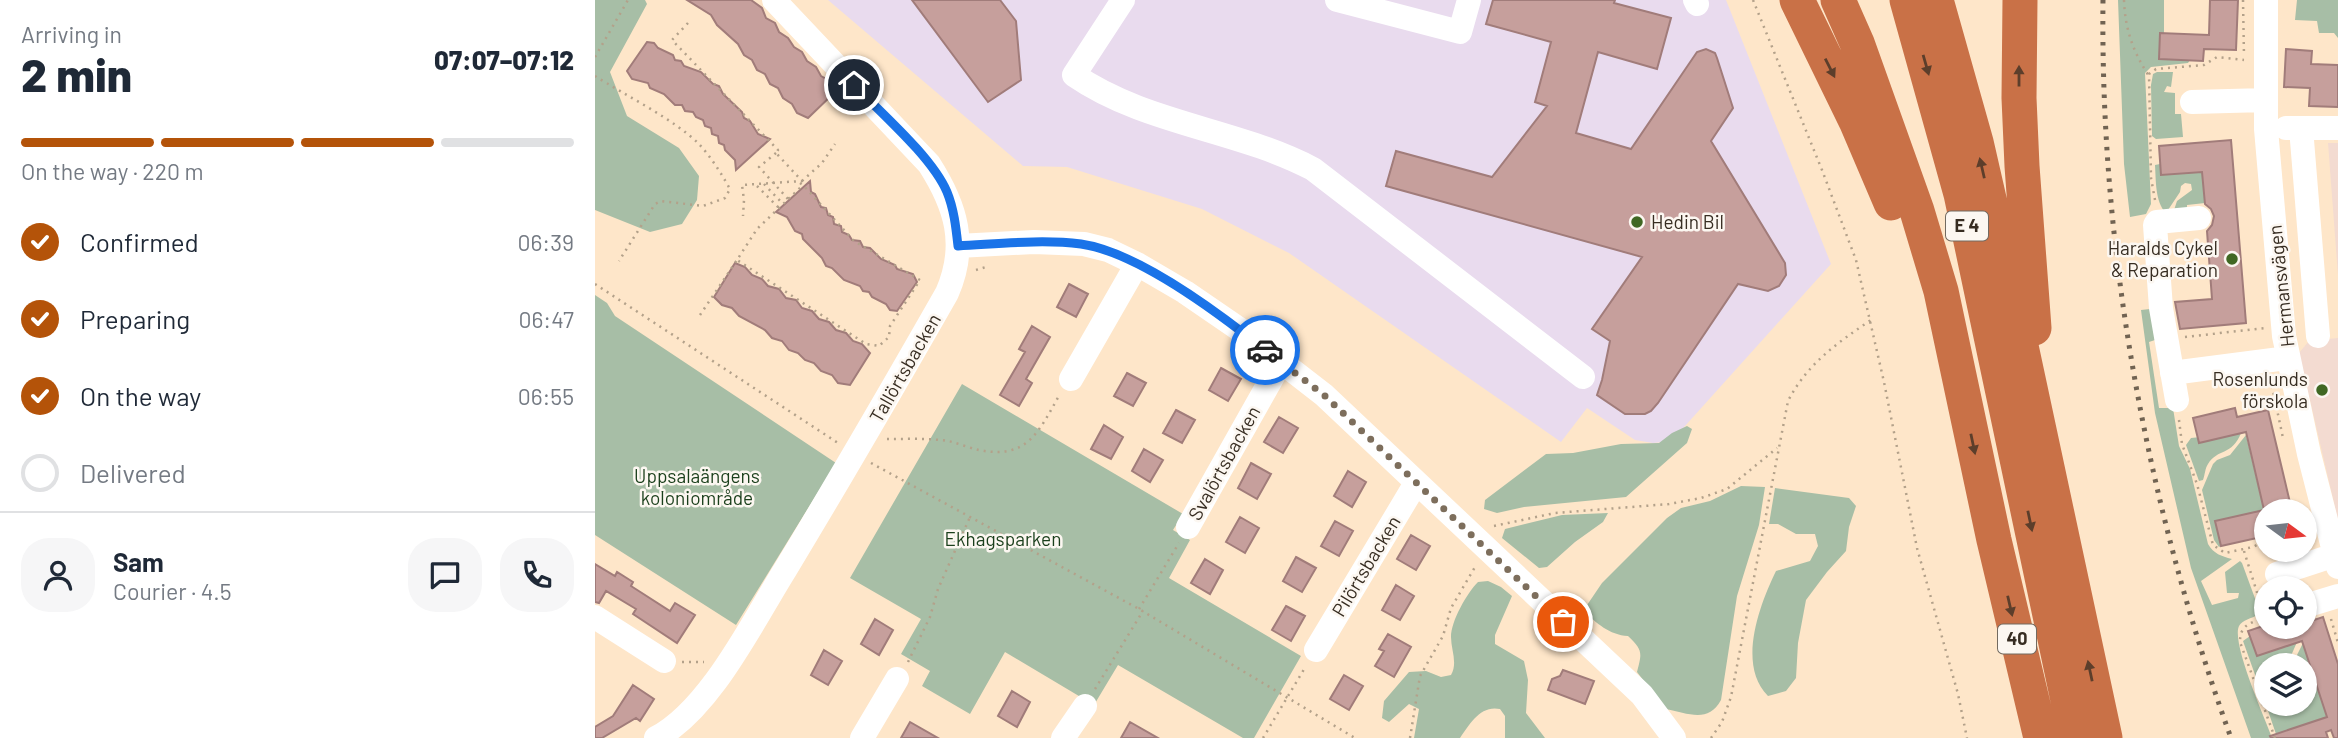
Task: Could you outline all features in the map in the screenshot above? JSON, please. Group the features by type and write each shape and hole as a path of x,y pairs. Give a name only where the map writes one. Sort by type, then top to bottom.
{"highway":[{"path":"1838,0 1857,43 1931,252 1959,377"},
{"name":"E 4","path":"1907,0 2105,738"},
{"name":"E 4","path":"1936,0 1976,142 2076,738"},
{"path":"2021,0 2019,85 2022,166 2033,296 2027,442"},
{"path":"1797,2 1883,182 1959,377"},
{"path":"1857,43 1893,108 1933,201 2027,442"},
{"name":"40","path":"1959,377 2041,738"}],"street":[{"name":"Tallörtsbacken","path":"656,738 666,733 691,711 728,663 855,454 947,293 955,270 958,246 955,220 946,191 929,163 773,0"},
{"path":"1123,0 1074,75 1095,90 1169,118 1278,151 1313,169 1583,377"},
{"path":"1337,0 1459,32 1469,0"},
{"name":"Hermansvägen","path":"2266,0 2266,129 2284,336 2309,454 2337,561"},
{"path":"2192,102 2266,100"},
{"path":"2301,128 2319,336"},
{"path":"2266,129 2338,128"},
{"path":"2177,400 2161,308 2155,225 2157,222 2199,218"},
{"path":"958,246 1034,242 1084,244 1108,250 1137,264 1228,321 1324,395 1642,695 1674,738"},
{"path":"1071,379 1137,264"},
{"path":"2172,373 2288,358"},
{"name":"Svalörtsbacken","path":"1188,527 1281,362"},
{"name":"Pilörtsbacken","path":"1316,650 1416,483"},
{"path":"2277,574 2337,561"},
{"path":"2317,602 2338,596"},
{"path":"595,617 664,661"},
{"path":"862,738 903,669"},
{"path":"1063,738 1084,706"}],"path":[{"path":"595,57 628,0"},
{"path":"1753,0 1851,247 1871,320 1917,548 1958,694 1967,738"},
{"path":"2124,0 2131,45 2149,76 2151,178 2157,222"},
{"path":"688,23 672,40 778,150 776,153 854,242 920,280 890,326 889,337 879,346 866,344 737,260"},
{"path":"2149,76 2157,69 2196,67 2217,57 2244,60"},
{"path":"595,76 680,129 699,144 730,189 725,198 703,206 661,201 655,204 619,261"},
{"path":"700,315 757,229 822,163 835,144"},
{"path":"776,153 759,167 788,199"},
{"path":"743,216 742,185 802,183"},
{"path":"755,184 779,208"},
{"path":"764,184 783,204"},
{"path":"595,284 855,454 1141,610 1355,738"},
{"path":"1711,738 1722,722 1731,697 1788,401 1807,370 1828,349 1871,320"},
{"path":"2166,339 2265,328"},
{"path":"877,439 949,441 981,451 1010,452 1025,446 1036,435 1065,384 1071,379"},
{"path":"2177,400 2182,444 2197,484 2211,542 2216,549 2225,553 2254,545"},
{"path":"1410,738 1420,677 1443,636 1451,608 1487,528 1555,513 1700,498 1727,489 1777,448"},
{"path":"903,669 930,617 938,589 970,517"},
{"path":"1084,706 1188,527"},
{"path":"2244,549 2254,580"},
{"path":"2254,623 2242,628 2240,642 2275,738"},
{"path":"1263,738 1316,650"},
{"path":"664,661 728,663"}],"shaded area":[{"path":"828,0 1726,0 1831,264 1676,436 1664,442 1635,440 1587,408 1561,442 1289,253 1202,209 1067,167 1023,166"},
{"path":"2328,143 2338,143 2338,275"},
{"name":"Rosenlunds förskola","path":"2338,338 2338,520 2299,353 2309,341"}],"green space":[{"path":"595,0 645,0 647,4 610,72 627,116 679,148 699,176 697,200 682,224 650,232 595,210"},
{"path":"2118,0 2164,0 2164,33 2160,34 2159,59 2190,60 2188,63 2151,67 2145,73 2151,204 2146,214 2130,217 2124,164"},
{"path":"2297,0 2338,0 2338,38 2334,33 2319,33 2317,21 2295,20"},
{"path":"2173,72 2171,87 2167,86 2164,92 2175,93 2175,114 2181,114 2183,137 2156,139 2152,136 2151,85 2153,74"},
{"path":"2160,164 2162,175 2202,172 2205,203 2187,205 2187,214 2174,210 2177,201 2192,190 2191,184 2185,183 2166,213 2157,190 2155,165"},
{"name":"Uppsalaängens koloniområde","path":"595,295 607,303 615,316 836,463 736,625 595,535"},
{"path":"2150,309 2155,340 2149,342 2159,408 2173,408 2179,446 2190,469 2208,544 2218,554 2232,559 2201,581 2212,605 2238,598 2239,593 2227,593 2225,572 2240,561 2254,596 2254,617 2240,624 2238,635 2254,691 2254,716 2264,716 2272,738 2251,738 2191,568 2155,413 2141,310"},
{"name":"Ekhagsparken","path":"962,384 1183,514 1173,530 1190,540 1169,578 1301,656 1254,738 1243,738 1118,665 1094,705 1005,652 970,714 922,686 930,671 901,654 921,619 850,578"},
{"path":"1687,426 1692,429 1687,443 1626,497 1524,507 1497,513 1484,509 1485,500 1546,454 1573,453 1621,444 1659,443"},
{"path":"2241,433 2229,449 2212,459 2203,480 2199,481 2186,445 2191,438"},
{"path":"2246,435 2261,499 2254,499 2254,513 2216,521 2221,546 2219,547 2214,540 2202,490 2213,464 2230,455"},
{"path":"1741,486 1765,487 1759,525 1737,596 1721,700 1710,712 1704,714 1665,709 1637,672 1640,656 1636,645 1628,636 1604,628 1583,611 1602,583 1667,518 1681,508 1710,501"},
{"path":"1775,488 1849,498 1856,506 1849,527 1846,551 1806,600 1798,643 1796,678 1786,691 1768,696 1759,683 1752,652 1763,601 1776,571 1810,561 1818,546 1815,534 1796,534 1778,524 1769,524"},
{"path":"1608,513 1603,522 1547,567 1539,568 1502,538 1505,529 1562,515"},
{"path":"1488,581 1512,596 1495,635 1495,644 1524,661 1528,680 1526,713 1545,738 1505,738 1505,716 1500,709 1493,709 1476,717 1460,738 1414,738 1419,709 1409,704 1389,722 1382,718 1384,701 1409,672 1426,671 1441,677 1451,675 1454,661 1451,637 1457,615 1478,582"},
{"path":"2250,636 2256,653 2254,672 2243,641"},
{"path":"2297,642 2292,653 2266,653"},
{"path":"2303,643 2306,653 2298,653"},
{"path":"2317,687 2327,718 2276,734 2270,716 2317,716"}],"building":[{"path":"687,0 751,0 762,8 766,18 775,23 779,32 802,52 821,76 830,81 835,92 808,118 797,113 778,88 770,84 765,74 757,70 752,60 744,55 738,44 717,25 711,15"},
{"path":"912,0 1000,0 1016,21 1021,80 988,102"},
{"name":"Hedin Bil","path":"1493,0 1615,0 1614,3 1671,18 1657,69 1598,52 1576,133 1631,149 1697,52 1706,49 1715,53 1717,58 1733,108 1711,141 1785,263 1786,275 1779,286 1768,291 1738,284 1658,403 1645,414 1625,414 1597,395 1610,341 1592,329 1642,257 1386,186 1396,151 1492,177 1547,106 1535,102 1551,42 1486,24"},
{"path":"2210,0 2238,0 2236,50 2204,49 2203,61 2159,59 2160,33 2209,35"},
{"path":"647,42 654,43 673,55 675,60 681,61 684,66 701,72 713,84 719,86 758,134 770,139 736,170 735,160 725,150 724,145 719,143 718,136 712,134 711,128 705,126 703,120 693,112 685,111 682,105 675,105 664,94 650,88 648,83 632,79 627,71"},
{"path":"2286,49 2312,51 2311,64 2338,65 2338,107 2309,106 2310,88 2284,87"},
{"path":"2231,140 2246,323 2180,329 2175,302 2212,299 2207,231 2214,216 2205,204 2202,172 2161,175 2159,146"},
{"path":"810,181 811,192 815,194 821,207 826,208 828,215 833,217 834,224 841,226 842,232 852,240 860,241 863,247 870,248 897,269 913,274 917,282 897,311 890,310 869,292 844,280 832,268 826,266 822,258 803,239 802,234 795,231 787,217 776,212"},
{"path":"735,263 745,267 768,286 779,289 786,298 796,300 802,308 829,322 836,330 846,333 853,341 862,344 870,353 850,385 838,383 832,375 789,350 782,341 772,338 765,330 739,316 732,308 722,305 714,297"},
{"path":"1069,284 1088,294 1076,317 1057,307"},
{"path":"1032,326 1050,337 1026,379 1032,383 1019,406 1000,395 1025,352 1019,349"},
{"path":"1221,368 1241,379 1228,401 1209,390"},
{"path":"1127,373 1146,383 1133,406 1114,396"},
{"path":"2235,408 2237,417 2268,410 2289,499 2261,499 2246,432 2199,443 2193,418"},
{"path":"1176,410 1195,420 1182,443 1163,433"},
{"path":"1279,417 1298,428 1283,453 1264,442"},
{"path":"1104,425 1123,437 1111,459 1091,449"},
{"path":"1144,449 1163,460 1150,482 1132,471"},
{"path":"1251,463 1271,474 1257,499 1238,488"},
{"path":"1348,471 1366,482 1352,507 1334,496"},
{"path":"2254,512 2254,539 2221,546 2215,521"},
{"path":"1240,517 1259,528 1245,553 1226,542"},
{"path":"1335,521 1353,531 1339,556 1321,546"},
{"path":"1411,535 1430,546 1416,570 1397,559"},
{"path":"1296,557 1316,568 1302,592 1283,581"},
{"path":"1205,559 1223,570 1210,594 1191,583"},
{"path":"595,564 615,576 617,572 633,582 631,586 670,611 675,603 695,615 677,643 633,614 636,609 606,591 599,603 595,602"},
{"path":"1396,585 1414,596 1400,620 1382,610"},
{"path":"1286,606 1305,616 1291,641 1272,630"},
{"path":"2323,617 2338,664 2338,738 2334,738 2331,730 2326,732 2328,738 2271,738 2270,736 2327,717 2317,687 2317,653 2306,653 2302,641 2266,653 2256,653 2248,631 2254,629 2254,639 2317,639 2317,619"},
{"path":"875,619 893,630 879,655 861,644"},
{"path":"1388,634 1411,647 1394,677 1375,666 1384,651 1379,649"},
{"path":"824,650 842,661 828,685 811,675"},
{"path":"1563,670 1594,681 1585,704 1548,690 1552,679 1560,676"},
{"path":"1344,675 1363,686 1349,710 1330,699"},
{"path":"633,685 654,699 640,721 636,718 602,738 595,738 595,727 613,716"},
{"path":"1012,691 1030,702 1017,727 998,716"},
{"path":"910,722 938,738 901,738"},
{"path":"1130,722 1158,738 1121,738"}],"railway":[{"path":"2103,0 2104,94 2110,188 2134,375 2152,467 2175,559 2231,738"}],"way so far":[{"path":"1265,350 1324,395 1563,622"}],"place":[{"name":"Hedin Bil","path":"1637,222"},
{"name":"Haralds Cykel & Reparation","path":"2232,259"},
{"name":"Rosenlunds förskola","path":"2322,390"}],"route":[{"path":"854,85 929,163 946,191 955,220 958,246 1060,242 1108,250 1185,292 1265,350"}]}
